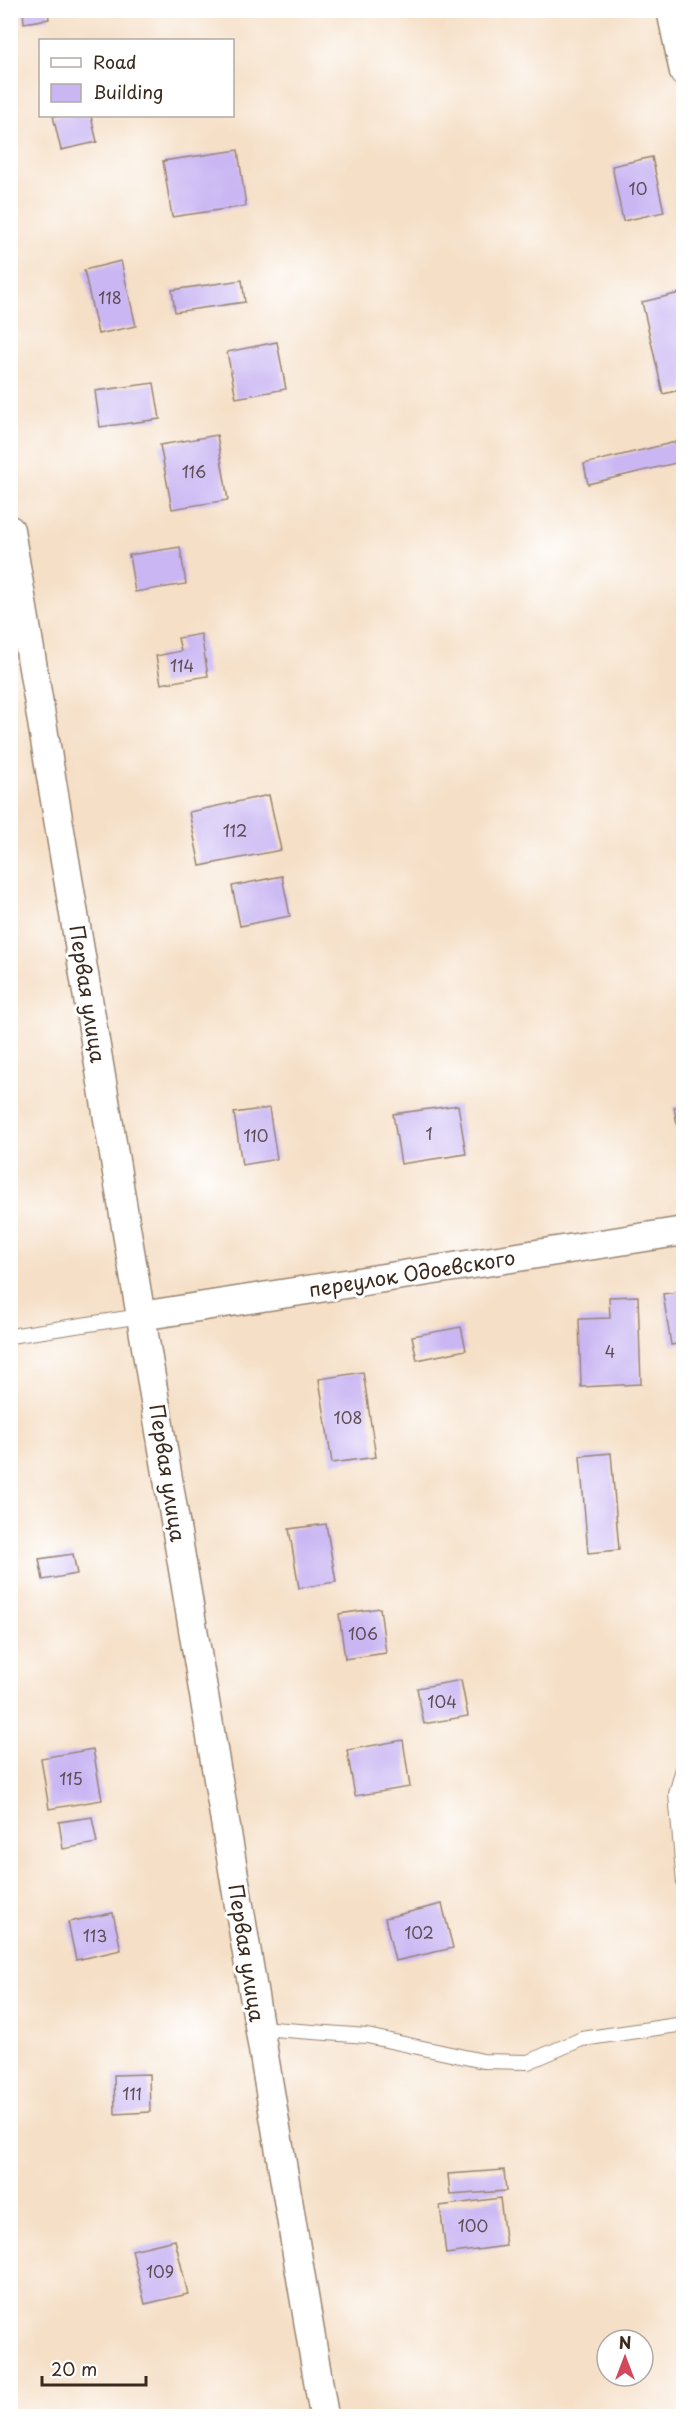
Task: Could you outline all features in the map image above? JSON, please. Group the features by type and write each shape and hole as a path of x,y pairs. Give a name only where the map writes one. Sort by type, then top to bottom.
{"street":[{"path":"671,10 684,72"},
{"name":"Первая улица","path":"10,530 324,2416"},
{"name":"переулок Одоевского","path":"141,1316 684,1231"}],"lane":[{"path":"10,1336 141,1316"},
{"path":"684,1765 676,1794 684,1883"},
{"path":"259,2028 367,2036 483,2061 528,2062 582,2039 684,2024"}],"building":[{"path":"23,10 48,10 49,19 24,23"},
{"path":"53,117 91,117 97,142 61,150"},
{"path":"238,150 246,206 172,217 163,161"},
{"path":"652,157 664,212 623,221 612,166"},
{"path":"121,261 136,326 98,334 84,270"},
{"path":"242,280 245,302 175,312 172,290"},
{"path":"680,293 684,306 684,389 663,394 642,302"},
{"path":"277,342 286,389 236,398 227,352"},
{"path":"154,383 160,419 100,427 95,391"},
{"path":"217,435 228,500 172,509 160,445"},
{"path":"684,440 684,461 588,484 584,464"},
{"path":"684,484 684,505 683,505 678,485"},
{"path":"180,547 186,584 135,592 129,555"},
{"path":"201,634 208,676 161,684 156,656 181,651 178,638"},
{"path":"269,795 281,850 200,866 189,812"},
{"path":"282,876 290,916 240,926 232,886"},
{"path":"458,1105 466,1154 401,1164 393,1114"},
{"path":"684,1105 684,1155 682,1155 674,1107"},
{"path":"269,1108 277,1159 242,1165 234,1113"},
{"path":"684,1291 684,1343 671,1345 663,1294"},
{"path":"638,1296 641,1384 581,1387 579,1319 610,1318 609,1297"},
{"path":"461,1327 466,1350 417,1360 412,1336"},
{"path":"363,1372 376,1457 332,1463 319,1379"},
{"path":"611,1453 619,1550 588,1553 580,1456"},
{"path":"326,1524 336,1582 299,1588 289,1529"},
{"path":"73,1554 77,1574 43,1580 39,1559"},
{"path":"380,1608 386,1653 345,1659 339,1614"},
{"path":"461,1680 468,1716 424,1724 417,1688"},
{"path":"403,1740 410,1787 355,1796 347,1750"},
{"path":"93,1749 102,1800 49,1809 41,1758"},
{"path":"92,1817 97,1843 63,1849 59,1822"},
{"path":"442,1904 453,1948 395,1961 385,1918"},
{"path":"113,1913 121,1950 76,1960 68,1922"},
{"path":"149,2074 150,2112 115,2114 114,2075"},
{"path":"504,2170 506,2191 450,2195 448,2174"},
{"path":"500,2198 506,2246 446,2254 440,2206"},
{"path":"175,2240 188,2294 145,2304 132,2250"}]}
